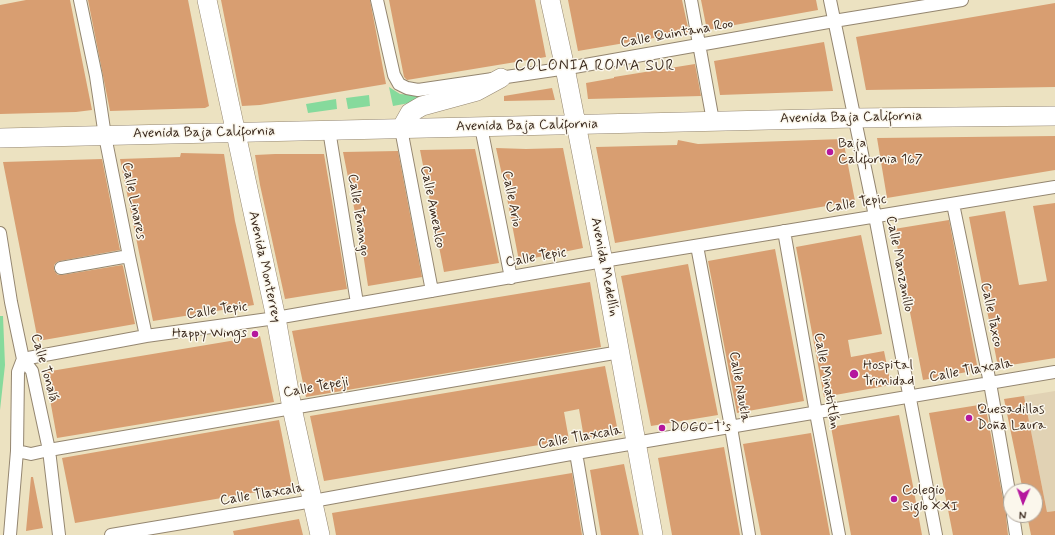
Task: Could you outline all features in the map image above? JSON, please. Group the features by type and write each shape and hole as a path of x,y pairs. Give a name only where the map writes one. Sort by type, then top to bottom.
{"main road":[{"name":"Avenida Monterrey","path":"207,0 276,318 292,408 320,535"},
{"name":"Avenida Medellín","path":"550,0 603,261 653,535"},
{"path":"401,129 410,113 422,106 477,91 501,78"},
{"name":"Avenida Baja California","path":"0,138 854,118 1055,116"}],"street":[{"name":"Calle Linares","path":"80,0 96,76 105,136 146,336"},
{"name":"Calle Quintana Roo","path":"377,0 394,75 399,84 407,88 418,90 565,68 700,45 834,21 919,3 962,0"},
{"path":"691,0 713,121"},
{"name":"Calle Manzanillo","path":"830,0 875,216 936,535"},
{"name":"Calle Ario","path":"482,127 511,278"},
{"name":"Calle Amealco","path":"401,129 432,291"},
{"name":"Calle Tenango","path":"329,130 357,304"},
{"name":"Calle Tepic","path":"23,359 146,336 276,318 603,261 1055,187"},
{"name":"Calle Taxco","path":"953,204 990,383 1008,483"},
{"name":"Calle Minatitlán","path":"784,231 839,535"},
{"name":"Calle Tonalá","path":"0,233 6,302 23,359 32,370 49,450 59,535"},
{"name":"Calle Nautla","path":"697,246 731,428 749,535"},
{"path":"61,268 129,256"},
{"name":"Calle Tepeji","path":"17,451 31,454 620,352"},
{"path":"10,535 17,451 18,372 23,359"},
{"name":"Calle Tlaxcala","path":"112,535 313,501 576,453 1055,372"},
{"path":"576,453 590,535"},
{"path":"1014,523 1016,535"}],"shaded area":[{"path":"1055,391 1055,511 1047,512 1043,492 1043,483 1041,483 1024,396"}],"green space":[{"path":"389,87 400,94 411,95 438,92 426,100 393,106"},
{"path":"369,95 370,106 348,109 346,98"},
{"path":"336,99 337,109 308,113 306,104"},
{"path":"0,316 3,316 5,365 0,410"}],"building":[{"path":"26,0 70,0 92,110 76,112 0,114 0,5"},
{"path":"88,0 188,0 209,106 205,108 110,111"},
{"path":"221,0 370,0 386,84 260,105 242,106"},
{"path":"389,0 535,0 546,57 407,80 404,77"},
{"path":"568,0 682,0 689,32 578,51"},
{"path":"701,0 816,0 818,10 707,30"},
{"path":"1055,3 1055,87 866,90 856,37"},
{"path":"824,42 833,91 720,95 714,61"},
{"path":"695,64 701,96 588,99 586,83"},
{"path":"552,88 555,100 504,101 504,96"},
{"path":"1055,136 1055,170 887,198 877,138"},
{"path":"843,139 855,201 615,243 596,147 677,145 678,140 698,144"},
{"path":"496,148 563,148 583,248 519,261"},
{"path":"475,149 499,263 444,272 420,150"},
{"path":"398,151 422,277 368,286 343,152"},
{"path":"181,153 224,154 235,221 254,305 153,321 120,159 180,157"},
{"path":"324,154 347,289 285,299 260,185 255,155"},
{"path":"102,159 120,250 60,261 54,265 54,270 58,275 62,275 122,265 135,324 38,341 3,162"},
{"path":"1055,203 1055,358 998,367 969,217 1005,211 1019,285 1047,281 1033,206"},
{"path":"949,220 978,370 923,380 894,229"},
{"path":"861,235 882,334 848,340 851,357 884,351 891,385 824,397 796,247"},
{"path":"775,249 804,401 737,413 708,261"},
{"path":"688,264 718,415 651,426 621,276"},
{"path":"590,282 601,347 306,397 292,331"},
{"path":"260,336 274,402 57,438 45,372"},
{"path":"605,366 618,432 584,438 579,409 564,412 569,440 324,481 310,416"},
{"path":"1024,396 1041,483 1021,483 1004,399"},
{"path":"985,404 1003,499 1003,523 1007,523 1008,535 953,535 929,413"},
{"path":"899,415 922,535 851,535 831,427"},
{"path":"279,420 292,486 75,523 62,458"},
{"path":"811,433 830,535 761,535 743,444"},
{"path":"724,447 740,535 672,535 658,458"},
{"path":"624,464 639,535 601,535 590,470"},
{"path":"572,473 582,535 336,535 332,513"},
{"path":"31,477 33,477 43,528 26,531"},
{"path":"1043,492 1047,512 1055,511 1055,535 1031,535 1029,523 1043,523"},
{"path":"299,519 303,535 234,535 233,531"}],"place":[{"name":"Baja California 167","path":"830,152"},
{"name":"Happy Wings","path":"255,334"},
{"name":"Hospital Trinidad","path":"854,374"},
{"name":"Quesadillas Doña Laura","path":"969,418"},
{"name":"DOGO-T’s","path":"662,428"},
{"name":"Colegio Siglo XXI","path":"894,499"}],"district":[{"name":"COLONIA ROMA SUR","path":"595,67"}]}
